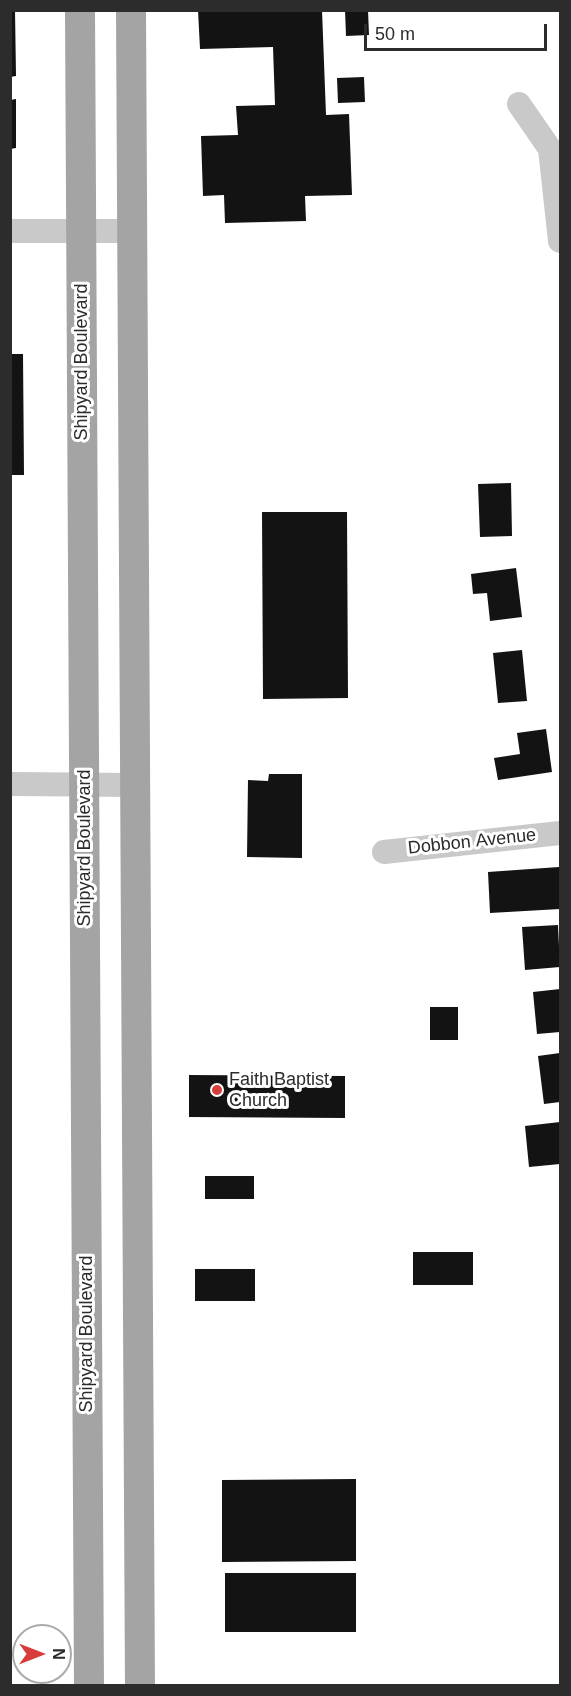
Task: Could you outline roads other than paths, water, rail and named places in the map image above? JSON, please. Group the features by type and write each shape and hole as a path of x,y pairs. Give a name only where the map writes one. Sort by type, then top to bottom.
{"main road":[{"name":"Shipyard Boulevard","path":"80,10 89,1686"},
{"path":"130,10 140,1686"},
{"path":"87,1223 137,1224"}],"street":[{"path":"519,104 550,149 561,241"},
{"path":"10,231 132,231"},
{"path":"10,784 135,785"},
{"name":"Dobbon Avenue","path":"384,852 561,833"}],"place":[{"name":"Faith Baptist Church","path":"217,1090"}]}
